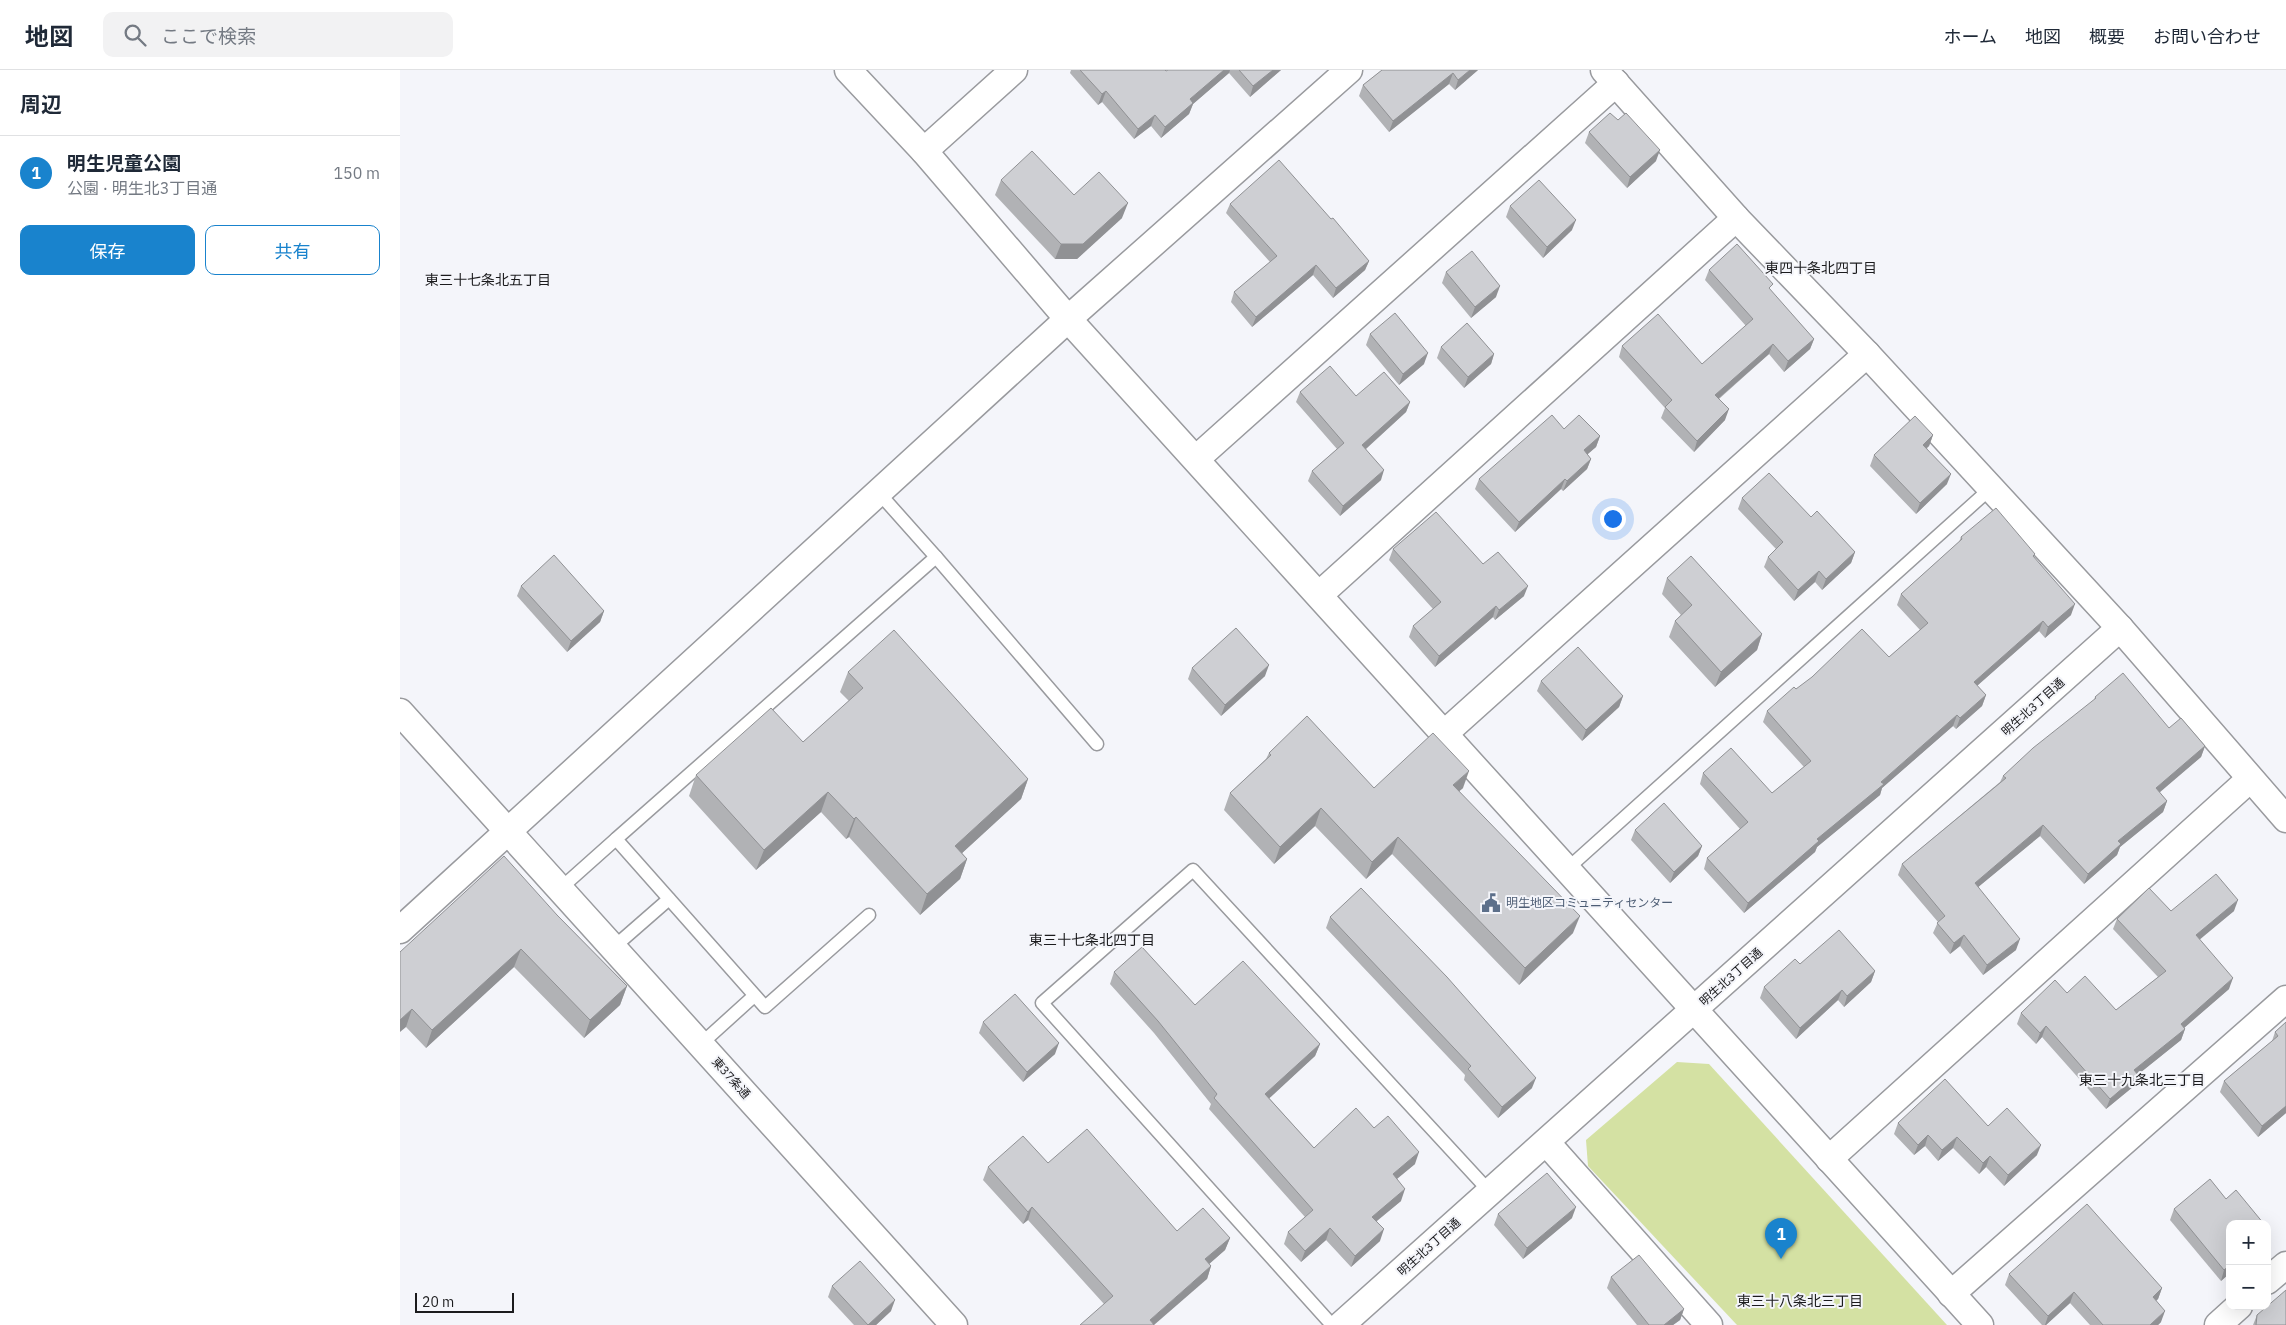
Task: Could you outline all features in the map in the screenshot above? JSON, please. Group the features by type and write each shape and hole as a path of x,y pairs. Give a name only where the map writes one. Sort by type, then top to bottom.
{"street":[{"path":"848,70 924,151 1068,319 1445,733 1693,1011 1980,1325"},
{"path":"924,151 1014,70"},
{"path":"400,930 1068,319 1349,70"},
{"path":"1196,459 1610,77 1736,218 1867,354 2120,628 2286,819"},
{"path":"1319,595 1736,218"},
{"path":"1445,733 1867,354"},
{"name":"明生北3丁目通","path":"1341,1325 2120,628"},
{"name":"東37条通","path":"400,712 510,831 954,1325"},
{"path":"1829,1159 2250,778"},
{"path":"1951,1294 2286,999"},
{"path":"1546,1142 1709,1325"},
{"path":"2271,1278 2286,1265"},
{"path":"2218,1325 2235,1310"}],"lane":[{"path":"1566,870 1991,488"},
{"path":"878,493 936,557 1097,744"},
{"path":"561,888 936,557"},
{"path":"616,839 765,1007 869,915"},
{"path":"1332,1325 1042,1004 1193,870 1490,1192"},
{"path":"614,948 669,899"},
{"path":"701,1044 754,996"}],"green space":[{"path":"1677,1062 1709,1064 1947,1325 1737,1325 1588,1166 1586,1140"}],"building":[{"path":"1080,70 1224,70 1190,99 1193,103 1165,127 1155,115 1138,129 1106,91 1102,94"},
{"path":"1239,70 1273,70 1253,86"},
{"path":"1382,70 1470,70 1458,80 1453,73 1393,121 1363,85"},
{"path":"1610,113 1618,120 1626,113 1660,150 1630,177 1589,132"},
{"path":"1032,151 1074,195 1099,172 1128,203 1083,244 1061,244 1001,180"},
{"path":"1279,160 1331,219 1333,218 1369,261 1336,288 1316,265 1256,317 1234,292 1277,256 1230,204"},
{"path":"1539,180 1576,220 1547,247 1510,206"},
{"path":"1737,244 1773,284 1769,288 1814,339 1788,361 1773,344 1715,395 1729,409 1697,441 1665,407 1672,400 1622,346 1658,314 1702,364 1753,319 1709,270"},
{"path":"1472,251 1500,286 1475,307 1446,272"},
{"path":"1395,313 1428,353 1403,374 1370,334"},
{"path":"1467,323 1494,354 1468,377 1441,347"},
{"path":"1330,366 1356,396 1384,372 1410,402 1362,445 1384,470 1343,506 1312,471 1344,443 1300,392"},
{"path":"1552,415 1564,429 1579,415 1600,436 1584,450 1591,459 1567,481 1565,479 1519,522 1479,479"},
{"path":"1915,416 1933,435 1923,445 1951,474 1920,503 1874,455"},
{"path":"1769,473 1811,517 1817,511 1855,552 1826,579 1819,571 1798,590 1768,557 1783,542 1742,498"},
{"path":"1996,508 2035,554 2033,556 2075,604 2048,627 2043,621 1974,682 1986,695 1960,718 1957,715 1881,782 1884,784 1817,839 1819,841 1748,903 1707,858 1748,822 1703,773 1731,748 1772,793 1811,761 1767,711 1794,687 1796,689 1812,677 1862,629 1889,657 1928,623 1901,594 1962,539 1961,537"},
{"path":"1436,512 1483,564 1498,552 1528,586 1499,610 1496,606 1439,656 1413,626 1441,602 1393,549"},
{"path":"554,555 604,611 571,641 521,586"},
{"path":"1691,556 1762,634 1721,672 1675,621 1692,605 1667,578"},
{"path":"1236,628 1269,665 1225,705 1192,668"},
{"path":"894,630 1028,779 955,846 967,859 927,894 856,817 854,819 828,792 764,850 696,775 771,708 803,742 863,688 848,672"},
{"path":"1578,647 1623,696 1586,730 1541,681"},
{"path":"2123,673 2169,728 2181,718 2205,746 2156,788 2167,801 2118,841 2121,844 2088,874 2043,825 1975,883 2020,939 1987,965 1964,935 1954,943 1937,923 1945,916 1902,864 2006,778 2003,776 2033,748 2096,698"},
{"path":"1307,716 1374,788 1433,733 1469,771 1453,785 1580,916 1525,968 1398,837 1372,862 1321,808 1280,847 1230,793 1271,755 1269,753"},
{"path":"1664,803 1702,846 1674,872 1635,830"},
{"path":"504,856 557,915 627,986 590,1020 521,949 432,1030 412,1009 400,1020 400,952"},
{"path":"2216,874 2238,900 2196,935 2233,978 2181,1024 2185,1029 2134,1070 2138,1075 2110,1099 2046,1026 2040,1033 2021,1013 2055,980 2067,993 2085,976 2116,1010 2166,971 2117,919 2149,888 2171,911"},
{"path":"1361,888 1447,977 1536,1078 1502,1107 1468,1069 1471,1066 1330,917"},
{"path":"1839,930 1875,971 1847,996 1842,990 1800,1028 1764,987 1795,959 1800,964"},
{"path":"1142,947 1195,1005 1243,961 1320,1044 1265,1094 1314,1148 1356,1108 1374,1128 1388,1116 1419,1152 1393,1174 1405,1189 1372,1217 1384,1229 1355,1256 1330,1228 1305,1251 1288,1232 1313,1210 1214,1098 1217,1094 1158,1021 1114,972"},
{"path":"1015,994 1059,1043 1027,1072 983,1022"},
{"path":"2286,1022 2286,1106 2262,1126 2224,1081 2278,1036 2275,1032"},
{"path":"1945,1079 1988,1126 2007,1108 2041,1145 2008,1175 1990,1156 1983,1163 1957,1137 1942,1150 1928,1135 1918,1145 1898,1123"},
{"path":"1087,1129 1177,1231 1203,1208 1230,1238 1205,1259 1211,1266 1150,1320 1154,1325 1080,1325 1113,1296 1032,1207 1028,1212 988,1167 1023,1136 1048,1163"},
{"path":"1547,1173 1576,1207 1527,1248 1498,1214"},
{"path":"2210,1179 2226,1199 2236,1190 2261,1220 2226,1220 2226,1268 2224,1270 2174,1209"},
{"path":"2087,1204 2162,1288 2153,1297 2165,1311 2150,1325 2103,1325 2074,1292 2048,1316 2009,1274"},
{"path":"1639,1255 1684,1309 1664,1325 1649,1325 1611,1277"},
{"path":"860,1261 895,1300 868,1325 832,1286"},
{"path":"2286,1290 2286,1325 2256,1325 2257,1315 2263,1310 2271,1310 2271,1303"}],"place":[{"name":"明生地区コミュニティセンター","path":"1491,903"},
{"name":"明生児童公園","path":"1781,1259"}],"district":[{"name":"東四十条北四丁目","path":"1821,268"},
{"name":"東三十七条北五丁目","path":"488,280"},
{"name":"東三十七条北四丁目","path":"1092,940"},
{"name":"東三十九条北三丁目","path":"2142,1080"},
{"name":"東三十八条北三丁目","path":"1800,1301"}]}
